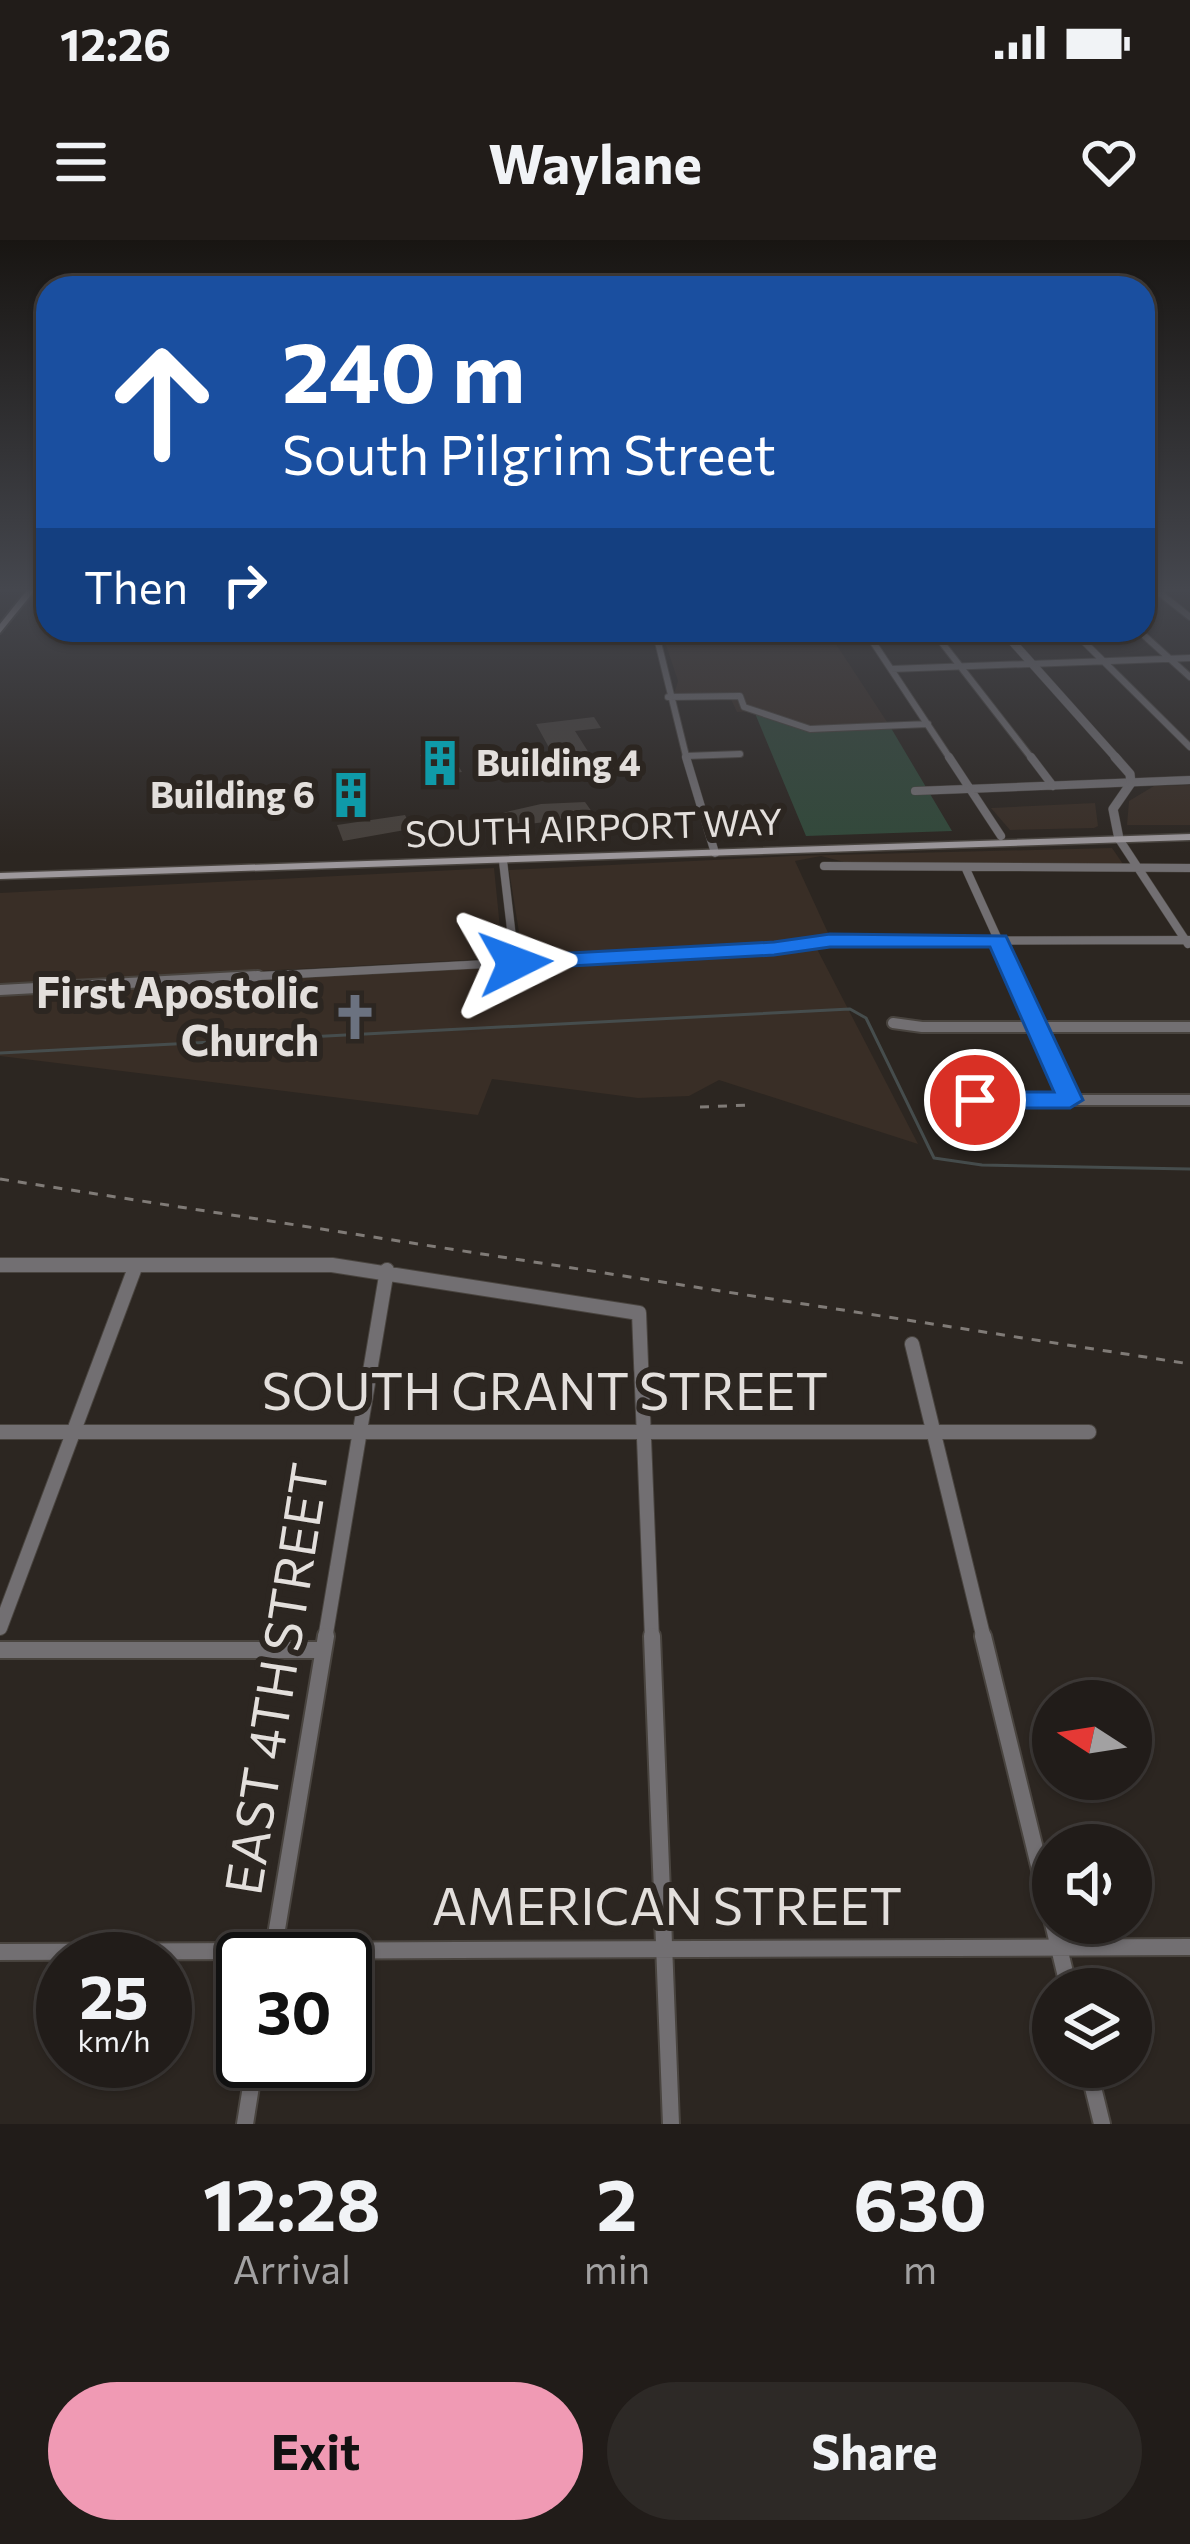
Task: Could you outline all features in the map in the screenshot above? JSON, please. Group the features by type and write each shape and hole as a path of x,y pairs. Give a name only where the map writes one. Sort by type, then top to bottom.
{"main road":[{"name":"SOUTH AIRPORT WAY","path":"0,872 1190,833"},
{"name":"SOUTH AIRPORT WAY","path":"0,872 503,861 1001,836 1118,836"}],"street":[{"path":"669,678 668,698 714,849"},
{"path":"897,678 1001,836"},
{"path":"968,678 1052,786"},
{"path":"1045,678 1127,771 1131,783"},
{"path":"1120,678 1190,747"},
{"path":"668,698 740,696 744,707 810,729 928,724"},
{"path":"686,756 740,754"},
{"path":"915,791 1190,780"},
{"path":"1131,783 1111,807 1118,836 1189,942"},
{"path":"503,861 515,963"},
{"path":"824,866 1190,868"},
{"path":"966,869 1070,1100"},
{"path":"0,990 774,949 830,941 1189,942"},
{"path":"893,1023 1190,1027"},
{"path":"975,1100 1190,1100"},
{"path":"0,1265 332,1265 639,1313 671,2124"},
{"path":"0,1628 136,1265"},
{"name":"EAST 4TH STREET","path":"277,1932 387,1270"},
{"path":"911,1343 1032,1837"},
{"name":"SOUTH GRANT STREET","path":"0,1432 1089,1432"},
{"path":"0,1650 323,1650"},
{"path":"1058,1944 1064,1968"},
{"name":"AMERICAN STREET","path":"372,1954 1190,1947"},
{"name":"AMERICAN STREET","path":"0,1952 216,1954"},
{"path":"245,2124 251,2088"},
{"path":"1093,2088 1102,2124"}],"shaded area":[{"path":"858,678 891,728 811,732 755,711 737,712 728,693 674,694 678,681"},
{"path":"1190,785 1190,825 1127,825 1129,801 1154,786"},
{"path":"1095,803 1098,826 1094,828 1010,830 991,808"},
{"path":"1112,848 1123,864 852,864 821,856 795,861 829,935 775,943 523,957 509,870 792,856"},
{"path":"494,868 503,958 0,985 0,893"},
{"path":"817,949 918,1144 719,1080 689,1096 638,1098 492,1079 478,1115 0,1056 0,995"}],"green space":[{"path":"754,711 811,732 891,728 952,831 806,836"}],"building":[{"path":"594,717 601,728 575,731 594,761 558,764 536,724"},
{"name":"Building 4","path":"450,752 462,772 431,776 420,755"},
{"path":"585,802 595,816 496,828 489,816 541,804"},
{"path":"405,815 411,827 405,830 343,841 337,825"}],"waterway":[{"path":"0,1053 850,1009 866,1018 934,1158 982,1165 1190,1169"}],"railway":[{"path":"700,1107 751,1105"},
{"path":"0,1179 1190,1364"}],"place":[{"name":"Building 4","path":"440,763"},
{"name":"Building 6","path":"351,795"},
{"name":"First Apostolic Church","path":"355,1017"}],"route":[{"path":"515,963 774,949 830,941 998,940 1070,1100 975,1100"}]}
